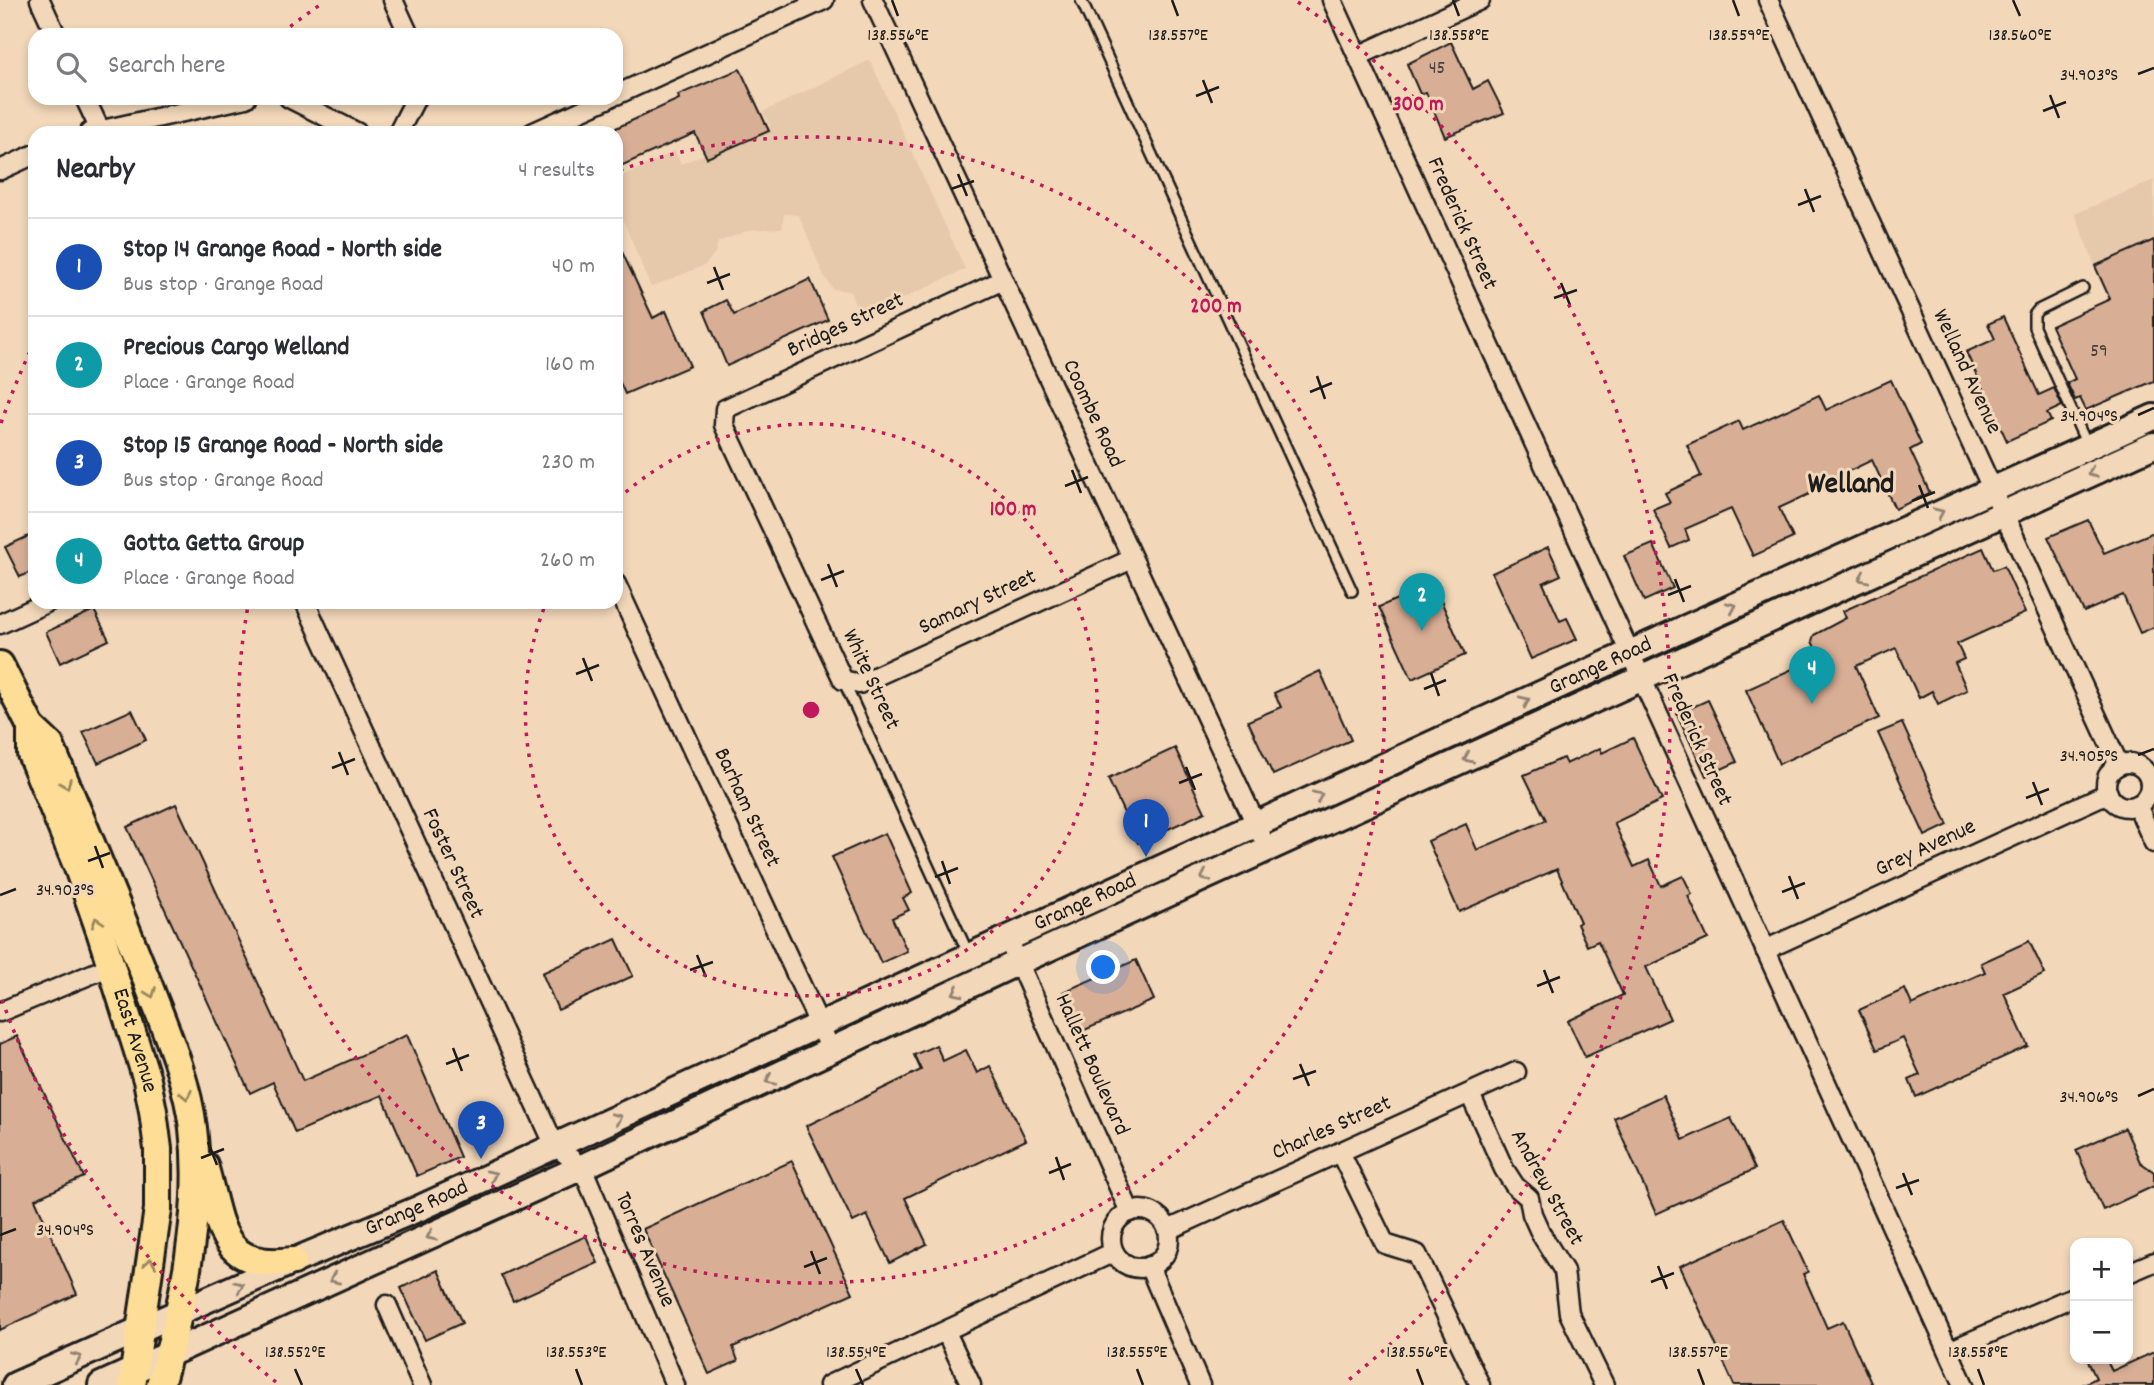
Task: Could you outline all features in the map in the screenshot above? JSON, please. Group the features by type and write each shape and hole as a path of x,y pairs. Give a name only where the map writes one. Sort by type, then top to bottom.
{"main road":[{"name":"Grange Road","path":"15,1385 293,1261 420,1208 1630,653 2154,417"},
{"name":"Grange Road","path":"101,1385 149,1371 1019,962 2154,444"},
{"name":"East Avenue","path":"0,664 31,727 50,745 119,910 183,1081 194,1134 196,1194 159,1321 149,1371"},
{"name":"East Avenue","path":"31,727 31,754 78,868 147,1080 158,1150 159,1321 149,1371"},
{"path":"194,1134 227,1241 248,1259 270,1263 293,1261"}],"street":[{"path":"40,0 53,28"},
{"path":"393,0 406,28"},
{"path":"623,92 824,0"},
{"name":"Coombe Road","path":"873,0 1268,848"},
{"name":"Frederick Street","path":"1332,0 1964,1385"},
{"path":"1357,56 1480,0"},
{"name":"Welland Avenue","path":"1768,0 2119,765"},
{"path":"87,105 92,126"},
{"path":"121,126 215,105"},
{"path":"303,105 345,126"},
{"path":"402,126 412,105"},
{"path":"547,126 594,105"},
{"path":"0,170 28,157"},
{"name":"Bridges Street","path":"724,425 725,409 1003,280"},
{"name":"White Street","path":"724,425 843,680"},
{"name":"Samary Street","path":"843,680 859,684 1132,559"},
{"name":"Barham Street","path":"623,599 832,1052"},
{"path":"0,624 33,609"},
{"name":"Foster Street","path":"308,609 555,1146"},
{"path":"2131,763 2151,775 2146,799 2137,806 2125,807 2115,803 2108,793 2107,782 2111,772 2119,765 2131,763"},
{"name":"Grey Avenue","path":"1765,950 2108,793"},
{"path":"2137,806 2154,843"},
{"name":"Hallett Boulevard","path":"1008,939 1130,1212"},
{"path":"0,1012 111,966"},
{"name":"Charles Street","path":"1168,1230 1517,1072"},
{"name":"Andrew Street","path":"1470,1094 1504,1169 1515,1186 1529,1198 1532,1214 1541,1234 1564,1271 1569,1313 1604,1385"},
{"name":"Torres Avenue","path":"555,1146 582,1167 675,1385"},
{"path":"1340,1152 1385,1244 1417,1254 1480,1385"},
{"path":"1140,1210 1152,1213 1161,1219 1168,1230 1169,1242 1166,1251 1160,1260 1149,1266 1130,1266 1114,1252 1111,1241 1113,1229 1119,1219 1130,1212 1140,1210"},
{"path":"829,1385 1114,1252"},
{"path":"2133,1271 2154,1262"},
{"path":"1149,1266 1200,1385"},
{"path":"1949,1351 2070,1298"},
{"path":"387,1305 422,1385"},
{"path":"946,1332 971,1385"}],"lane":[{"path":"1081,0 1352,591"},
{"path":"2082,288 2038,310 2034,327 2088,447"},
{"name":"White Street","path":"843,680 969,956"}],"shaded area":[{"path":"870,60 965,269 860,319 850,291 833,289 823,274 799,215 784,214 782,228 749,230 718,242 715,253 705,265 651,287 623,220 623,176 675,151 681,164 771,126 763,112"},
{"path":"2154,180 2154,381 2095,266 2075,214"}],"building":[{"path":"1451,42 1473,89 1488,81 1504,113 1445,137 1426,92 1420,94 1407,64"},
{"path":"740,69 769,131 707,158 695,133 623,165 623,126 620,126 679,99 678,95"},
{"path":"2154,240 2154,381 2086,410 2080,398 2075,400 2067,383 2075,379 2051,326 2110,299 2095,266"},
{"path":"623,254 653,318 666,311 690,366 625,394"},
{"path":"810,279 828,320 727,366 704,311 726,300 734,315"},
{"path":"2003,317 2039,395 2054,388 2062,406 2047,413 2051,421 2007,441 1966,352 1995,339 1988,324"},
{"path":"1891,380 1921,444 1910,450 1930,493 1895,509 1872,460 1830,480 1831,484 1779,508 1793,538 1753,556 1731,509 1685,529 1689,540 1671,548 1653,509 1670,502 1665,493 1701,476 1687,445 1739,421 1743,430 1819,395 1826,410"},
{"path":"2088,520 2104,553 2154,532 2154,627 2140,633 2123,595 2084,612 2048,537"},
{"path":"28,536 28,573 20,577 5,547"},
{"path":"1653,544 1673,588 1644,601 1624,556"},
{"path":"1548,547 1561,575 1543,583 1560,621 1567,618 1577,639 1531,659 1492,573"},
{"path":"1983,548 1993,570 2004,566 2025,613 1957,644 1964,659 1955,663 1967,690 1938,704 1932,691 1919,698 1896,648 1856,666 1879,718 1779,764 1746,690 1819,657 1812,641 1814,635 1846,618 1843,611"},
{"path":"1433,583 1465,655 1412,679 1379,607"},
{"path":"94,610 109,640 60,663 46,632"},
{"path":"1320,671 1351,740 1273,775 1248,721 1281,707 1274,693"},
{"path":"1708,700 1737,762 1706,776 1677,714"},
{"path":"132,710 146,740 98,763 83,732"},
{"path":"1902,723 1948,825 1925,836 1878,733"},
{"path":"1633,738 1662,800 1614,823 1634,867 1649,860 1661,886 1683,876 1692,894 1688,896 1708,939 1646,967 1670,1019 1585,1057 1568,1021 1623,995 1598,941 1587,946 1577,924 1580,922 1557,869 1459,912 1428,841 1466,824 1477,850 1546,820 1524,775 1563,758 1566,764 1600,748 1602,753"},
{"path":"1175,748 1205,812 1138,843 1108,779"},
{"path":"176,804 303,1081 407,1035 460,1157 417,1176 382,1095 295,1133 273,1082 250,1093 127,827"},
{"path":"885,833 912,893 903,898 909,910 892,918 907,951 881,963 832,857"},
{"path":"616,939 633,976 558,1010 542,973"},
{"path":"2029,941 2045,974 2004,993 2028,1046 1916,1097 1909,1080 1920,1075 1903,1038 1877,1050 1859,1010 1905,989 1912,1005 1985,972 1981,963"},
{"path":"1136,960 1154,1000 1080,1032 1063,992"},
{"path":"17,1036 84,1177 35,1199 77,1294 0,1330 0,1044"},
{"path":"936,1045 943,1061 966,1050 977,1073 990,1066 1026,1140 905,1198 927,1244 890,1263 867,1215 853,1222 806,1126 921,1070 914,1055"},
{"path":"1663,1095 1683,1140 1731,1118 1755,1169 1656,1214 1614,1118"},
{"path":"2125,1128 2140,1162 2154,1172 2154,1186 2103,1210 2076,1150"},
{"path":"792,1161 853,1293 733,1347 738,1361 709,1374 643,1229"},
{"path":"1784,1220 1808,1272 1803,1274 1827,1328 1843,1321 1872,1385 1734,1385 1680,1266"},
{"path":"586,1236 598,1263 513,1301 501,1275"},
{"path":"438,1270 462,1323 425,1340 401,1288"},
{"path":"2154,1352 2154,1385 2082,1385 2096,1378 2089,1364 2108,1364 2112,1371 2133,1364 2133,1362"}],"place":[{"name":"Precious Cargo Welland","path":"1422,631"},
{"name":"Gotta Getta Group","path":"1812,704"},
{"name":"Stop 14 Grange Road - North side","path":"1146,857"},
{"name":"Stop 15 Grange Road - North side","path":"481,1159"}],"district":[{"name":"Welland","path":"1851,486"}]}
